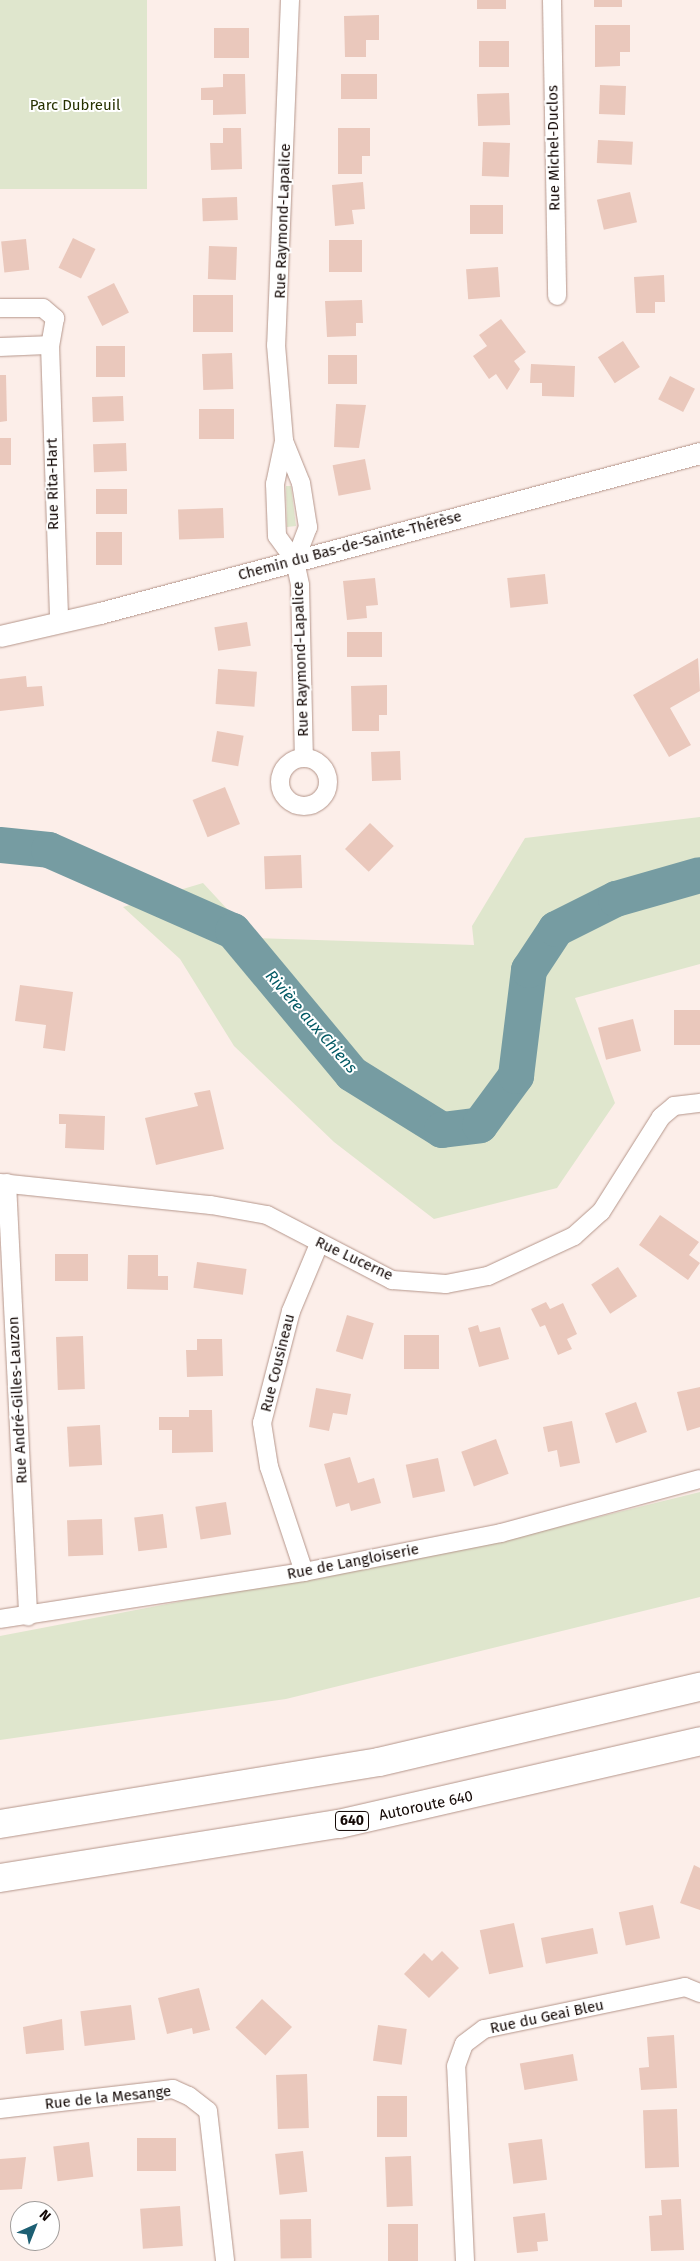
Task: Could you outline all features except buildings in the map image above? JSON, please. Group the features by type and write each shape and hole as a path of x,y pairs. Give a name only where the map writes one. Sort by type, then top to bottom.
{"highway":[{"path":"0,1824 379,1762 700,1687"},
{"name":"Autoroute 640","path":"0,1878 339,1824 700,1741"}],"street":[{"name":"Rue Raymond-Lapalice","path":"290,0 276,345 284,441 275,484 276,531 295,561 300,586 304,757"},
{"name":"Rue Michel-Duclos","path":"552,0 557,296"},
{"name":"Rue Rita-Hart","path":"0,308 43,308 55,318 50,345 59,623"},
{"path":"0,347 50,345"},
{"name":"Rue Raymond-Lapalice","path":"284,441 301,484 308,528 295,561"},
{"name":"Chemin du Bas-de-Sainte-Thérèse","path":"0,636 59,623 700,453"},
{"name":"Rue Lucerne","path":"4,1183 212,1205 267,1215 319,1244 392,1280 446,1284 488,1276 574,1236 601,1212 661,1117 674,1106 700,1103"},
{"name":"Rue André-Gilles-Lauzon","path":"4,1183 28,1616"},
{"name":"Rue Cousineau","path":"304,1572 269,1467 262,1423 290,1311 319,1244"},
{"name":"Rue de Langloiserie","path":"0,1620 304,1572 501,1533 700,1479"},
{"name":"Rue du Geai Bleu","path":"465,2261 456,2066 464,2044 484,2030 685,1987 700,1993"},
{"name":"Rue de la Mesange","path":"0,2109 173,2089 189,2096 208,2111 225,2261"}],"green space":[{"name":"Parc Dubreuil","path":"0,0 147,0 147,189 0,189"},
{"path":"286,486 291,486 296,526 287,527"},
{"path":"700,817 700,964 575,998 615,1103 557,1188 434,1219 334,1142 234,1046 180,959 123,907 203,883 254,938 474,945 472,926 525,838"},
{"path":"700,1492 700,1597 286,1699 0,1740 0,1636 513,1538"}],"waterway":[{"name":"Rivière aux Chiens","path":"0,845 49,850 233,931 352,1074 442,1130 480,1125 516,1076 529,970 556,929 616,899 700,875"}]}
